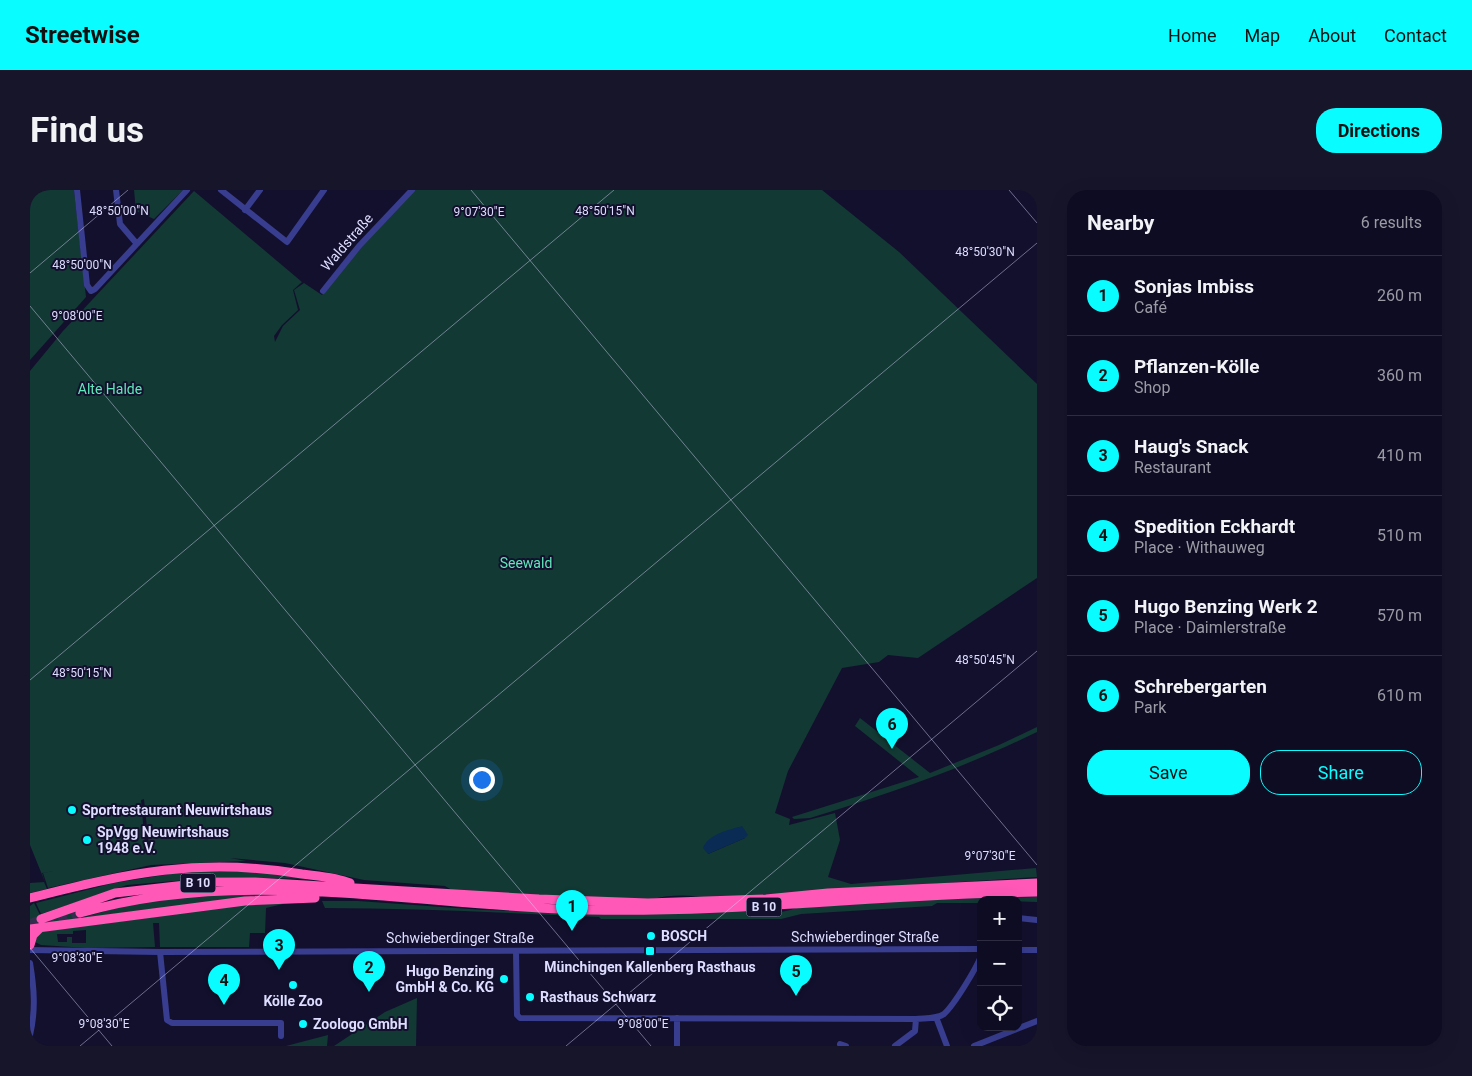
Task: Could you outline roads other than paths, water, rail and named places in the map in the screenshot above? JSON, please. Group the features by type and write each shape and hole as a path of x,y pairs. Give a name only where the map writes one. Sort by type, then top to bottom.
{"highway":[{"name":"B 10","path":"30,898 149,870 212,866 290,872 346,881 360,887"},
{"name":"B 10","path":"30,929 115,893 212,882 360,887 539,900 648,903 766,899 828,893 1037,882"},
{"name":"B 10","path":"80,913 132,900 216,891 257,890 586,910 647,911 769,907 944,894 1037,892"},
{"name":"B 10","path":"30,903 46,898 51,893"},
{"name":"B 10","path":"41,923 245,901 359,899 373,896"},
{"path":"30,945 33,934 41,923"}],"street":[{"path":"77,190 87,285 91,291 95,289 187,190"},
{"path":"116,190 120,224 137,244"},
{"path":"220,190 287,242 324,190"},
{"path":"245,210 260,190"},
{"name":"Waldstraße","path":"323,291 358,246 412,190"},
{"path":"1022,918 1037,920"},
{"name":"Schwieberdinger Straße","path":"30,950 516,952 977,949"},
{"path":"1022,950 1037,950"},
{"path":"160,952 167,1020 176,1023 281,1023 281,1036"},
{"path":"516,952 516,1015 520,1018 916,1019 936,1017 944,1013 950,1006 977,966"},
{"path":"30,963 34,991 33,1022 30,1035"},
{"path":"936,1017 946,1046"},
{"path":"677,1018 677,1046"},
{"path":"895,1046 915,1031 916,1019"},
{"path":"974,1046 1037,1022"}],"water":[{"path":"742,826 748,835 745,838 708,854 703,848 709,839 714,836"}],"tunnel":[{"path":"46,925 80,913"},
{"path":"30,924 41,919"}],"place":[{"name":"Schrebergarten","path":"892,749"},
{"name":"Sportrestaurant Neuwirtshaus","path":"72,810"},
{"name":"SpVgg Neuwirtshaus 1948 e.V.","path":"87,840"},
{"name":"Sonjas Imbiss","path":"572,931"},
{"name":"BOSCH","path":"651,936"},
{"name":"Münchingen Kallenberg Rasthaus","path":"650,951"},
{"name":"Haug's Snack","path":"279,970"},
{"name":"Hugo Benzing GmbH & Co. KG","path":"504,979"},
{"name":"Kölle Zoo","path":"293,985"},
{"name":"Pflanzen-Kölle","path":"369,992"},
{"name":"Hugo Benzing Werk 2","path":"796,996"},
{"name":"Rasthaus Schwarz","path":"530,997"},
{"name":"Spedition Eckhardt","path":"224,1005"},
{"name":"Zoologo GmbH","path":"303,1024"}],"park label":[{"name":"Alte Halde","path":"110,389"},
{"name":"Seewald","path":"526,563"}]}
